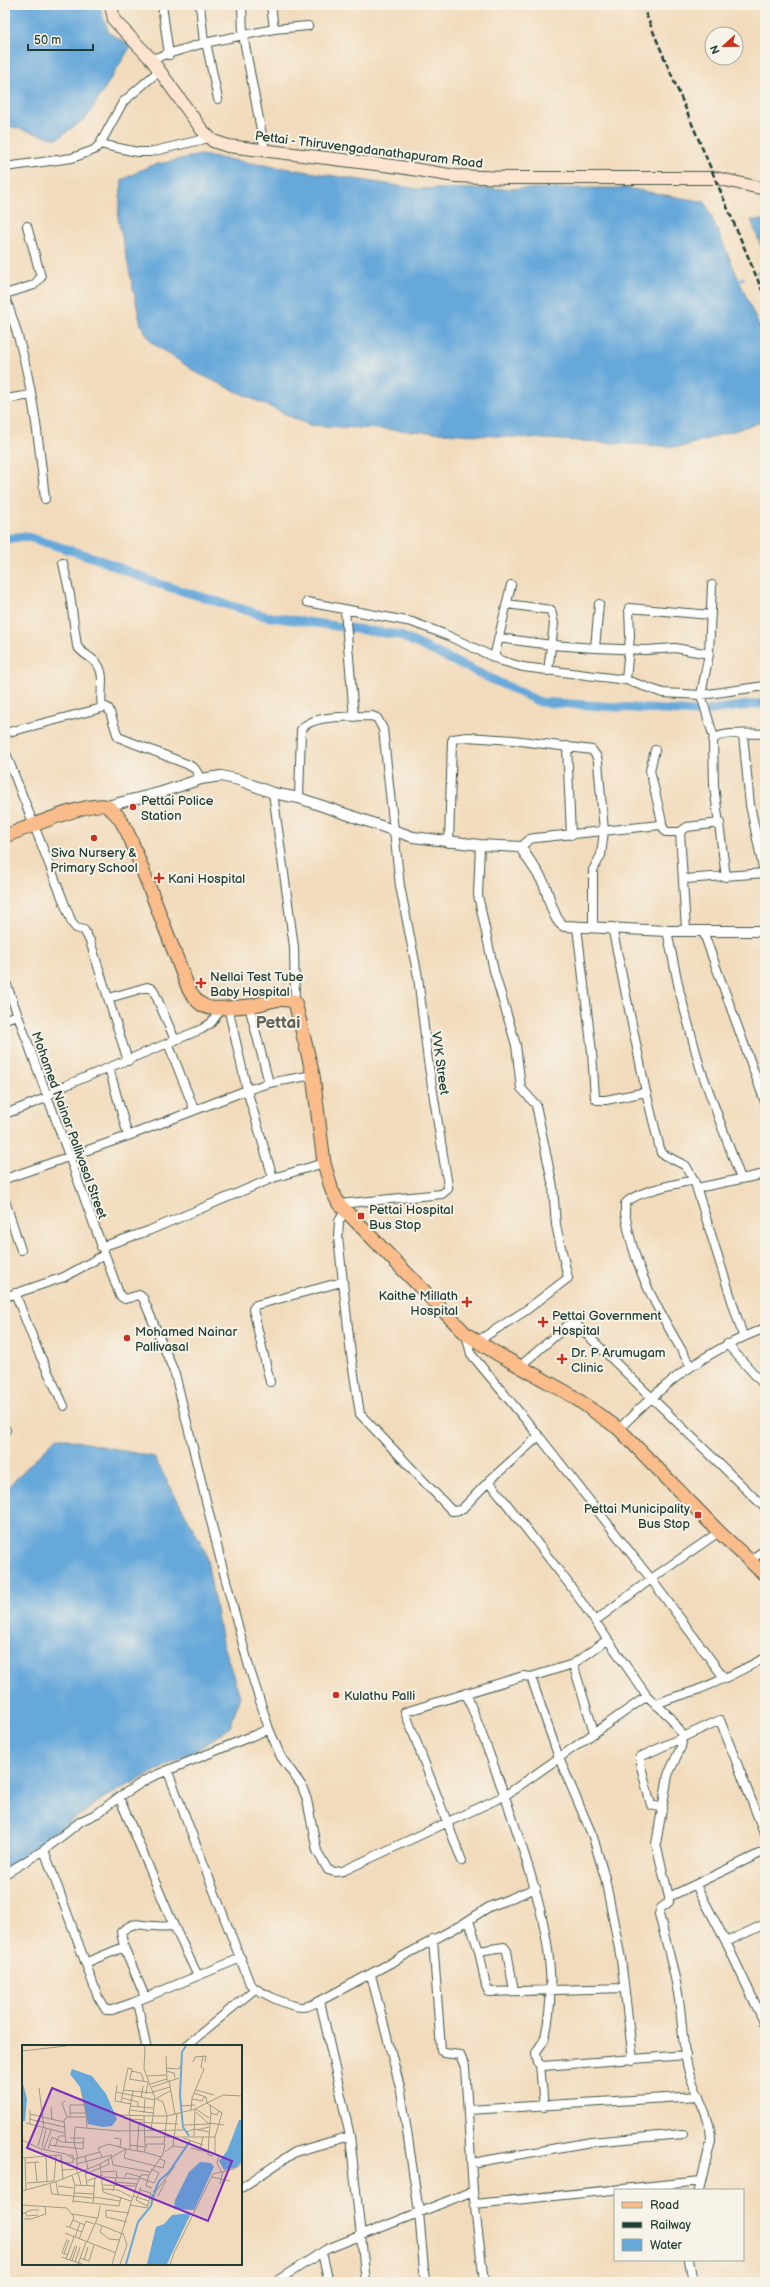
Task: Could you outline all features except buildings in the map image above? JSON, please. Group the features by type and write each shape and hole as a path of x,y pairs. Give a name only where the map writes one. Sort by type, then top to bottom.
{"main road":[{"path":"111,5 114,20 137,42 160,70 209,138"},
{"name":"Pettai - Thiruvengadanathapuram Road","path":"209,138 228,146 400,167 455,176 508,178 716,178 765,189"},
{"path":"5,836 80,808 98,804 107,806 119,817 131,840 189,990 205,1008 250,1006 276,1000 289,999 295,1002 313,1075 324,1163 332,1191 343,1207 471,1338 571,1395 620,1429 719,1532 765,1575"}],"street":[{"path":"162,5 169,55"},
{"path":"200,5 205,43 218,99"},
{"path":"242,5 243,35 265,151"},
{"path":"271,5 274,29"},
{"path":"151,59 169,55 205,43 243,35 274,29 308,26"},
{"path":"5,166 77,157 88,153 100,144 123,102 160,70"},
{"path":"100,144 137,152 150,152 209,138"},
{"path":"5,294 34,285 41,278 27,226"},
{"path":"5,297 15,324 31,394 45,499"},
{"path":"5,399 31,394"},
{"path":"63,563 70,595 77,646 98,664 100,670 100,700 102,708"},
{"path":"494,658 511,586"},
{"path":"712,586 709,654 701,695 714,738 713,771 726,877"},
{"path":"307,602 412,622 444,634 494,658 522,667 626,680 662,694 701,695 765,686"},
{"path":"507,604 551,610 554,619 548,671"},
{"path":"595,648 599,604"},
{"path":"626,680 630,650 629,608 710,615"},
{"path":"345,610 354,717"},
{"path":"498,638 552,645 630,650 675,648 709,654"},
{"path":"5,733 102,708 109,709 118,737 189,765 195,769 200,779"},
{"path":"298,798 301,730 304,726 317,720 372,716 377,718 381,723 393,831"},
{"path":"714,738 728,734 765,734"},
{"path":"684,879 764,873 750,805 743,735"},
{"path":"449,843 452,741 454,739 467,737 513,740 592,750 597,757 604,831 601,855 593,870 593,926"},
{"path":"567,746 572,835"},
{"path":"655,750 650,770 661,824 666,832 680,832 687,827 720,823"},
{"path":"5,752 72,923 76,928 84,930 90,941 128,1061"},
{"path":"107,806 162,792 200,779 228,777 273,793 298,798 413,837 449,843 480,846 521,846 530,839 661,824"},
{"path":"273,793 294,947 295,1002"},
{"name":"VVK Street","path":"343,1207 436,1195 446,1191 448,1186 428,1061 418,977 400,886 393,831"},
{"path":"680,832 686,930"},
{"path":"480,846 478,895 494,971 516,1045 521,1088 536,1104 553,1187 556,1225 568,1278 525,1311 471,1338 471,1354 539,1436 650,1578 725,1679"},
{"path":"521,846 522,851 532,861 543,881 556,920 562,925 667,931 765,931"},
{"path":"577,927 592,1052 595,1098 597,1100 606,1100 646,1092"},
{"path":"612,927 646,1092 661,1153 665,1157 686,1166 695,1184 743,1336"},
{"path":"667,931 680,993 700,1066 741,1179"},
{"path":"703,931 765,1102"},
{"name":"Mohamed Nainar Pallivasal Street","path":"5,980 46,1098 70,1156 104,1256 120,1296 125,1299 139,1295 143,1298 165,1347 177,1383 199,1479 250,1667 269,1729"},
{"path":"109,998 147,987 153,989 194,1109"},
{"path":"250,1006 269,1082"},
{"path":"5,1114 46,1098 57,1089 128,1061 207,1026 224,1008"},
{"path":"224,1008 273,1178"},
{"path":"5,1018 18,1015"},
{"path":"109,1068 128,1136"},
{"path":"5,1179 128,1136 194,1109 269,1082 313,1075"},
{"path":"101,1247 148,1231 273,1178 324,1163"},
{"path":"691,1366 653,1301 639,1271 625,1213 625,1204 630,1200 650,1191 741,1179 765,1174"},
{"path":"5,1200 21,1250"},
{"path":"343,1207 338,1221 342,1282 359,1407 364,1420 452,1511 461,1510 489,1481 539,1436"},
{"path":"5,1297 64,1277 104,1256"},
{"path":"270,1382 253,1309 256,1305 342,1282"},
{"path":"15,1293 36,1345 64,1406"},
{"path":"520,1366 563,1328 573,1323 582,1328 765,1508"},
{"path":"620,1429 652,1396 701,1358 743,1336 765,1328"},
{"path":"727,1344 765,1386"},
{"path":"489,1481 569,1584 647,1696 671,1718 683,1736 681,1747 668,1775 656,1844 669,1897 669,1902 661,1908 659,1914 679,2000 689,2072 707,2115 711,2133 711,2141 699,2189"},
{"path":"595,1621 650,1578 719,1532"},
{"path":"750,1560 765,1550"},
{"path":"462,1861 446,1823 405,1712 466,1692 523,1676 531,1677 572,1664 607,1640"},
{"path":"656,1705 668,1698 692,1692 725,1679 765,1658"},
{"path":"572,1664 594,1732"},
{"path":"531,1677 559,1758 581,1807 605,1878 621,1959 633,2060"},
{"path":"466,1692 506,1795 536,1888 550,1962 549,2012 545,2039 536,2053 540,2065 544,2107"},
{"path":"5,1874 44,1850 80,1821 98,1813 119,1797 149,1778 168,1772 269,1729 281,1757 302,1786 307,1800 317,1852 328,1870 335,1872 343,1871 506,1795 647,1696"},
{"path":"663,1808 651,1805 640,1763 640,1757 720,1720 765,1835"},
{"path":"168,1772 250,1984 255,1989 300,2007 320,2001 371,1975 469,1921 489,1907 536,1888"},
{"path":"119,1797 174,1926 198,1976"},
{"path":"44,1850 101,2005 106,2010 112,2010 141,1999 241,1958"},
{"path":"669,1897 765,1851"},
{"path":"696,1885 726,1942 765,2024"},
{"path":"469,1921 479,1951 486,1986 489,1992 514,1990 624,1988"},
{"path":"146,2045 141,1999 124,1947 121,1932 128,1926 139,1923 153,1926 174,1926"},
{"path":"726,1942 765,1924"},
{"path":"434,1939 440,2043 444,2053 456,2053 463,2059 473,2191 484,2282"},
{"path":"85,1963 124,1947"},
{"path":"479,1951 504,1947 507,1951 514,1990"},
{"path":"371,1975 401,2091 419,2212 425,2282"},
{"path":"187,2045 255,1989"},
{"path":"320,2001 350,2136 366,2282"},
{"path":"540,2065 633,2060 686,2055"},
{"path":"468,2110 544,2107 699,2096"},
{"path":"472,2163 591,2142 683,2134"},
{"path":"242,2187 295,2152 350,2136"},
{"path":"616,2189 701,2180"},
{"path":"475,2204 614,2189"},
{"path":"275,2282 322,2253 360,2235 473,2191"},
{"path":"322,2253 329,2282"},
{"path":"688,2261 693,2282"}],"water":[{"path":"5,5 99,5 109,33 131,46 87,117 57,139 5,125"},
{"path":"200,155 418,189 625,188 705,202 765,340 765,421 681,447 309,425 199,374 152,343 141,325 118,218 122,180 149,166"},
{"path":"751,220 765,220 765,256"},
{"path":"57,1437 154,1457 205,1550 222,1642 240,1696 230,1727 197,1750 105,1797 5,1868 5,1490"}],"waterway":[{"path":"757,273 765,270"},
{"path":"739,280 744,278"},
{"path":"5,539 25,536 95,558 159,584 265,616 399,635 540,702 695,712"},
{"path":"710,710 765,703"}],"railway":[{"path":"642,5 765,297"}],"place":[{"name":"Pettai Police Station","path":"133,807"},
{"name":"Siva Nursery & Primary School","path":"94,838"},
{"name":"Kani Hospital","path":"159,878"},
{"name":"Nellai Test Tube Baby Hospital","path":"201,983"},
{"name":"Pettai Hospital Bus Stop","path":"361,1216"},
{"name":"Kaithe Millath Hospital","path":"467,1302"},
{"name":"Pettai Government Hospital","path":"543,1322"},
{"name":"Mohamed Nainar Pallivasal","path":"127,1338"},
{"name":"Dr. P Arumugam Clinic","path":"562,1359"},
{"name":"Pettai Municipality Bus Stop","path":"698,1515"},
{"name":"Kulathu Palli","path":"336,1695"}],"district":[{"name":"Pettai","path":"278,1022"}]}
